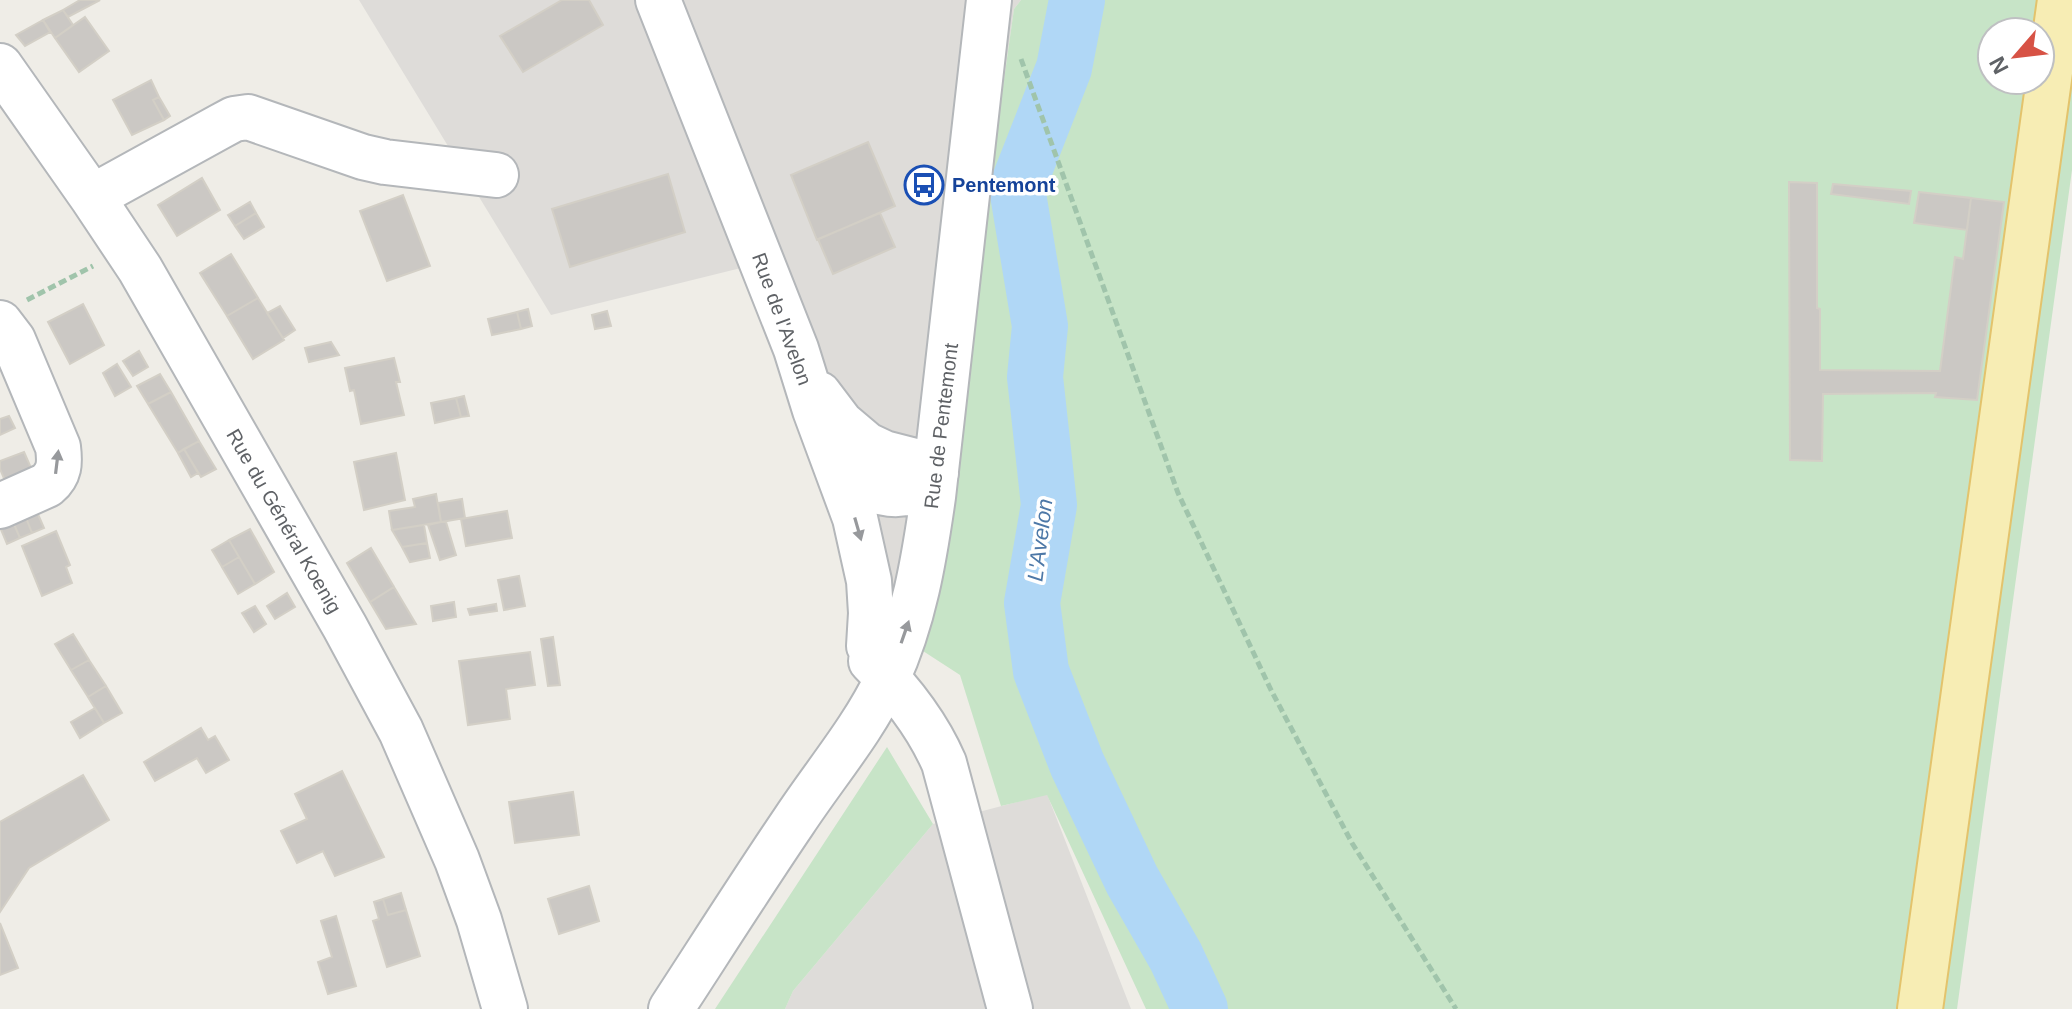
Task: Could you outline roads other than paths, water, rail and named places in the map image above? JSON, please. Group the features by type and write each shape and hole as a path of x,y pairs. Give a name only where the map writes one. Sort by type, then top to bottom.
{"main road":[{"path":"1920,1009 2060,0"}],"street":[{"name":"Rue de l'Avelon","path":"658,0 796,349 859,531 871,598 874,660"},
{"name":"Rue de Pentemont","path":"671,1009 795,819 874,660 906,632 918,586 919,475 960,0"},
{"name":"Rue de Pentemont","path":"919,475 989,0"},
{"name":"Rue du Général Koenig","path":"0,66 16,113 92,197 140,269 401,731 457,860 479,920 505,1009"},
{"path":"92,197 234,119 248,117 363,157 496,175"},
{"path":"0,323 13,340 58,447 60,465 47,485 0,506"},
{"path":"796,349 818,392 849,431 919,475 888,493 855,482 836,464"},
{"path":"874,660 926,727 944,763 1010,1009"}],"waterway":[{"name":"L'Avelon","path":"1077,0 1064,68 1017,188 1040,326 1035,377 1049,505 1032,603 1041,671 1077,764 1132,880 1176,957 1200,1009"}],"place":[{"name":"Pentemont","path":"924,185"}]}
